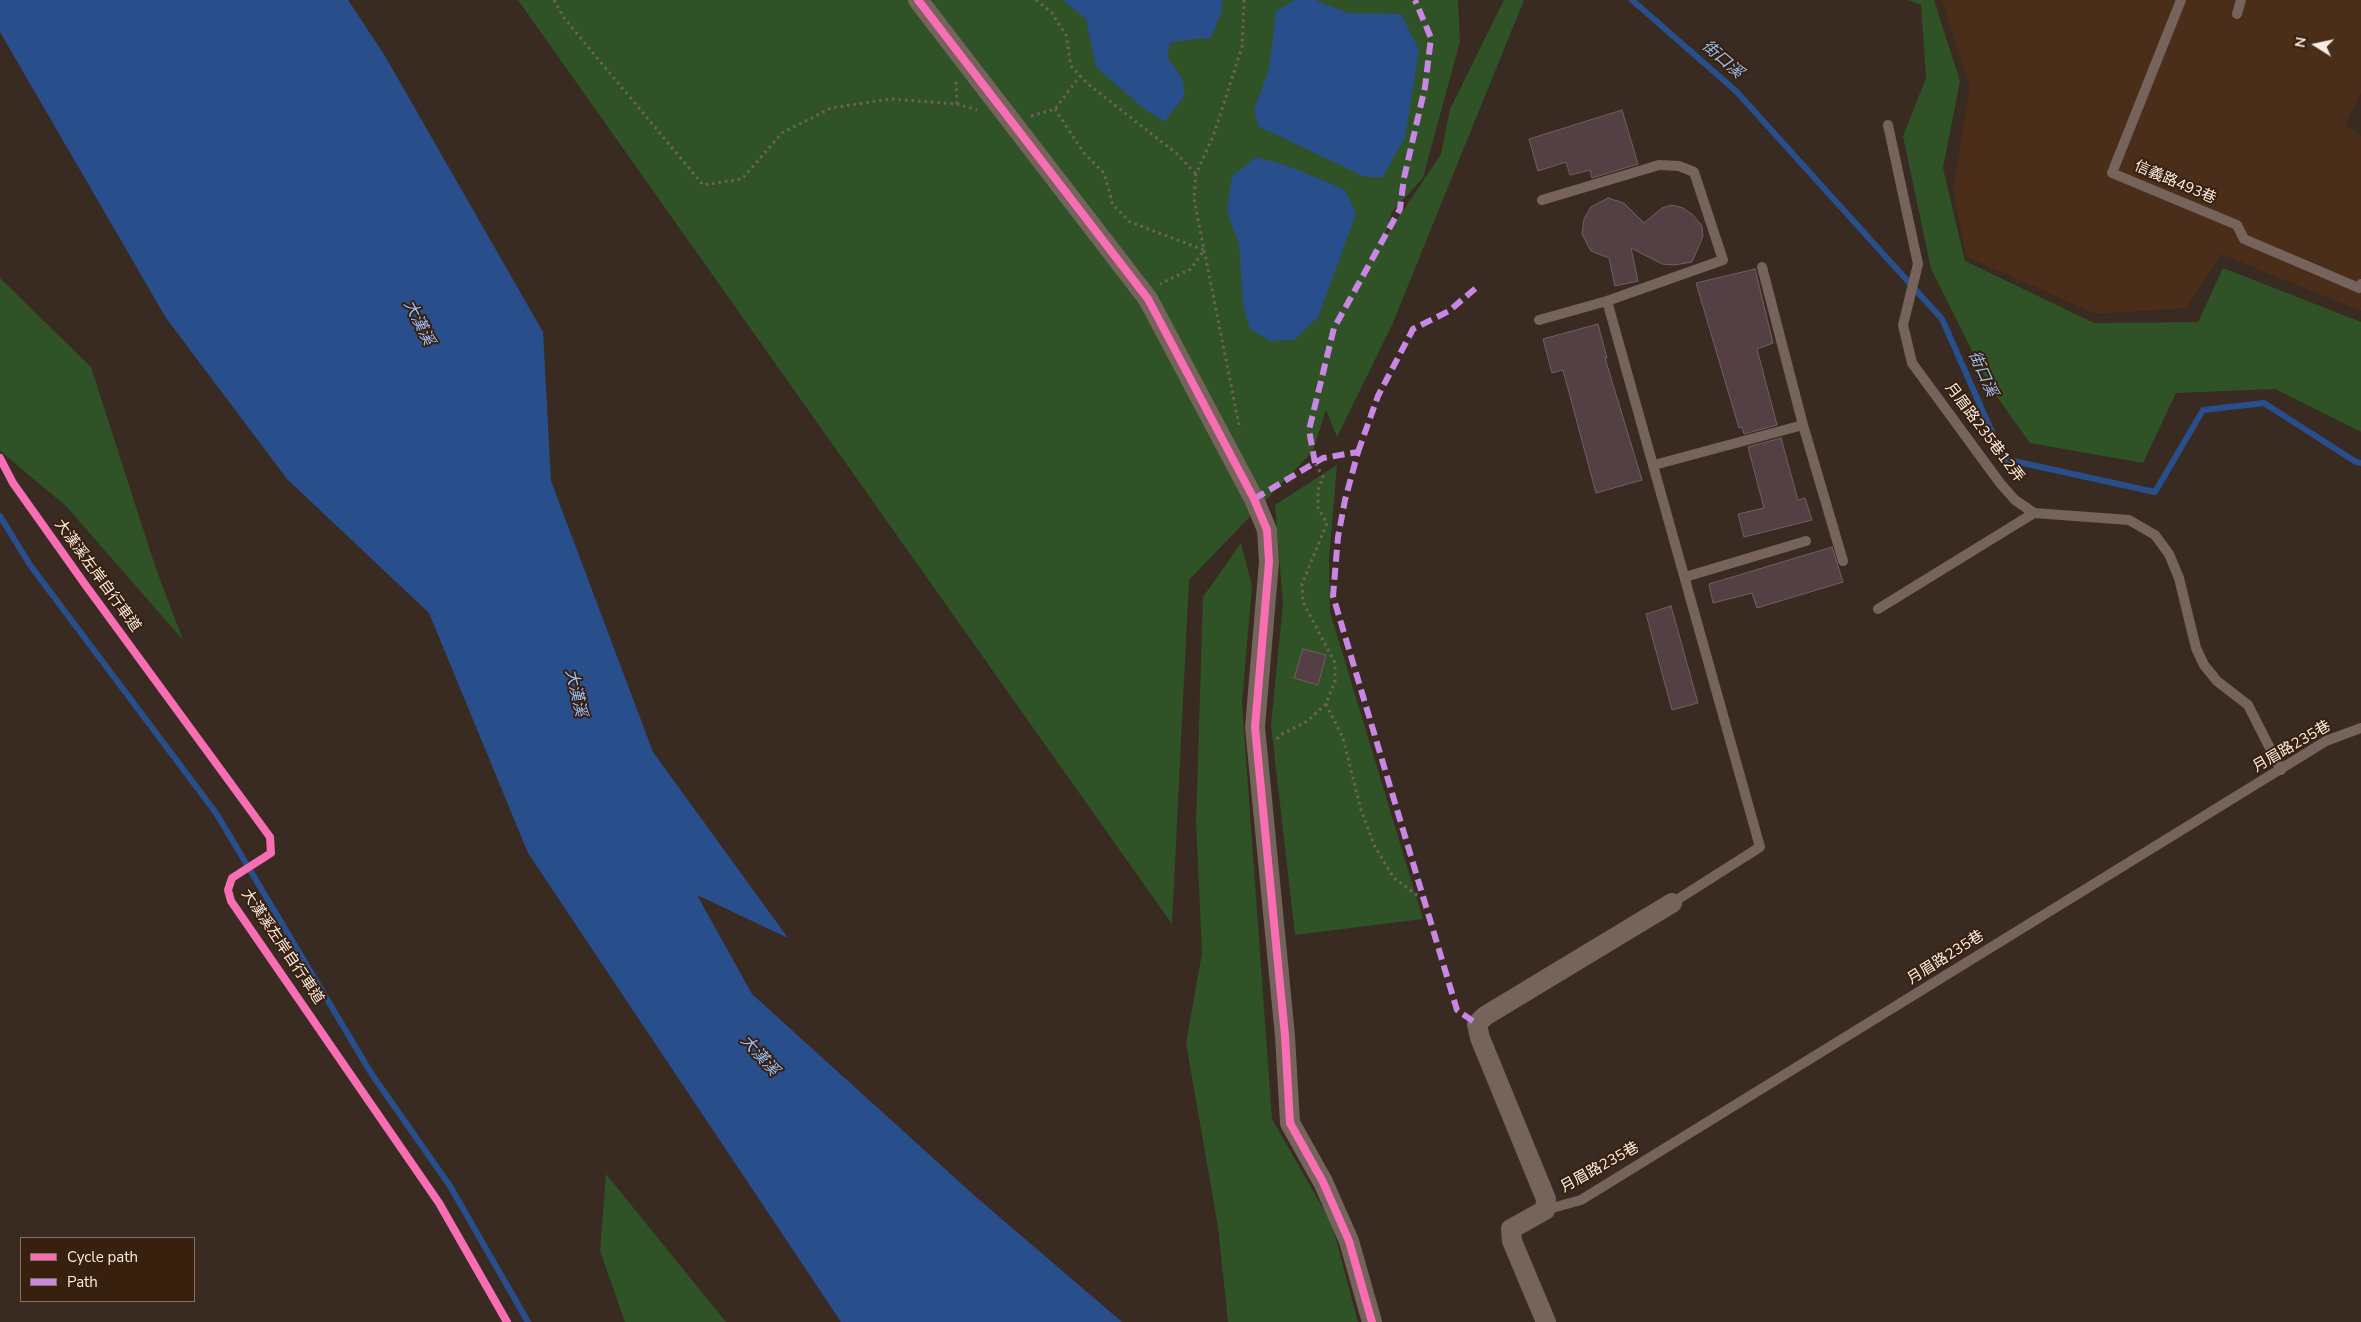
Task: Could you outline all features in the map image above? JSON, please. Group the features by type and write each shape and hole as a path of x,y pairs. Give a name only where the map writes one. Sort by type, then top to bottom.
{"street":[{"path":"918,0 1142,291 1254,500 1267,530 1269,562 1255,727 1285,1036 1290,1123 1323,1182 1349,1241 1372,1322"},
{"path":"1546,1322 1512,1242 1511,1229 1545,1210 1546,1199 1480,1038 1477,1024 1485,1016 1672,903"}],"lane":[{"name":"信義路493巷","path":"2181,0 2112,173 2237,225 2244,239 2359,288 2361,284"},
{"path":"2237,14 2241,0"},
{"name":"月眉路235巷12弄","path":"1888,125 1918,264 1903,324 1912,363 2000,483 2015,500 2034,513"},
{"path":"1539,320 1607,300 1723,260 1694,172 1679,166 1659,165 1542,200"},
{"path":"1762,267 1803,425 1843,561"},
{"path":"1607,300 1760,846 1672,903"},
{"path":"1654,465 1803,425"},
{"path":"1878,608 2034,513 2129,520 2155,535 2169,554 2179,578 2196,648 2204,665 2217,681 2248,705 2282,770"},
{"path":"1685,577 1806,541"},
{"name":"月眉路235巷","path":"1545,1210 1581,1200 2282,770 2326,741 2361,728"}],"path":[{"path":"554,0 564,18 703,185 742,179 782,133 830,108 890,99 957,104"},
{"path":"1036,0 1052,13 1066,35 1071,66 1080,76 1177,154 1196,174"},
{"path":"1240,432 1194,200 1196,174 1214,134 1242,47 1244,0"},
{"path":"1012,121 1056,109 1080,76"},
{"path":"1056,109 1083,152 1104,173 1113,205 1130,222 1204,250"},
{"path":"1142,291 1191,269 1204,250"},
{"path":"1258,760 1280,735 1306,722 1326,704 1335,681 1335,662 1303,602 1302,584 1327,522 1318,508 1318,490 1323,476 1315,463"},
{"path":"1326,704 1343,738 1361,810 1375,847 1394,878 1425,900"}],"shaded area":[{"path":"1942,0 2361,0 2361,93 2345,125 2361,136 2361,311 2221,254 2186,308 2096,314 1966,256 1953,189 1970,88"}],"green space":[{"path":"518,0 1458,0 1460,41 1423,178 1392,212 1384,239 1441,154 1450,109 1504,0 1524,0 1392,325 1337,437 1326,410 1313,451 1189,580 1172,924"},
{"path":"1907,0 1934,0 1960,81 1943,168 1965,261 2094,323 2198,322 2223,268 2361,322 2361,432 2275,389 2176,393 2143,463 2030,443 1990,387 1931,269 1903,136 1926,78 1921,5"},
{"path":"0,278 91,367 155,566 183,640 66,506 0,451"},
{"path":"1337,465 1329,560 1330,612 1423,919 1295,935 1271,725 1283,604 1275,505"},
{"path":"1241,543 1252,586 1242,702 1272,1119 1332,1224 1358,1322 1228,1322 1218,1227 1186,1043 1202,953 1196,823 1203,597"},
{"path":"606,1174 726,1322 625,1322 600,1251"}],"water":[{"name":"大漢溪","path":"0,0 348,0 385,56 543,332 551,481 653,752 788,938 697,895 752,994 976,1197 1122,1322 841,1322 528,853 429,613 287,479 166,318 0,32"},
{"path":"1063,0 1222,0 1222,10 1211,38 1170,43 1167,57 1181,76 1185,95 1164,122 1141,106 1096,67 1086,19"},
{"path":"1295,0 1315,0 1348,13 1401,14 1419,50 1405,137 1382,178 1363,176 1258,126 1254,110 1269,69 1276,11"},
{"path":"1257,157 1291,167 1345,190 1356,214 1318,317 1294,340 1270,341 1250,329 1243,304 1239,244 1227,211 1232,176"}],"building":[{"path":"1622,110 1638,164 1592,178 1590,170 1570,175 1566,162 1538,171 1529,139"},
{"path":"1608,198 1624,203 1644,223 1662,208 1672,205 1683,208 1693,215 1702,226 1703,236 1692,262 1674,265 1662,264 1631,248 1638,281 1615,286 1609,258 1591,251 1582,234 1584,219 1591,207"},
{"path":"1755,269 1773,343 1757,349 1777,425 1744,434 1742,427 1739,428 1696,283"},
{"path":"1598,324 1607,358 1605,358 1642,480 1596,493 1563,370 1552,373 1543,339"},
{"path":"1781,438 1798,500 1805,498 1812,520 1744,537 1738,514 1764,508 1748,447"},
{"path":"1832,547 1843,582 1757,608 1752,593 1713,603 1709,584"},
{"path":"1671,606 1698,703 1672,710 1646,614"},
{"path":"1303,649 1326,655 1318,685 1294,678"}],"waterway":[{"name":"街口溪","path":"1632,0 1736,91 1942,319 2004,459 2155,492 2203,410 2264,403 2356,462 2361,463"},
{"path":"0,516 30,565 216,813 371,1073 450,1186 528,1322"}],"marked path":[{"path":"1315,463 1309,430 1334,328 1400,209 1404,178 1425,87 1431,38 1415,0"},
{"path":"1358,452 1378,396 1413,329 1449,311 1477,287"},
{"path":"1254,499 1323,458 1358,452 1345,500 1338,537 1333,596 1457,1010 1477,1024"}],"cycle path":[{"path":"918,0 1148,299 1254,499 1267,530 1269,562 1255,727 1285,1036 1290,1123 1323,1182 1349,1241 1372,1322"},
{"name":"大漢溪左岸自行車道","path":"0,458 13,483 84,583 270,837 271,853 232,878 228,890 231,901 439,1203 507,1322"}]}
